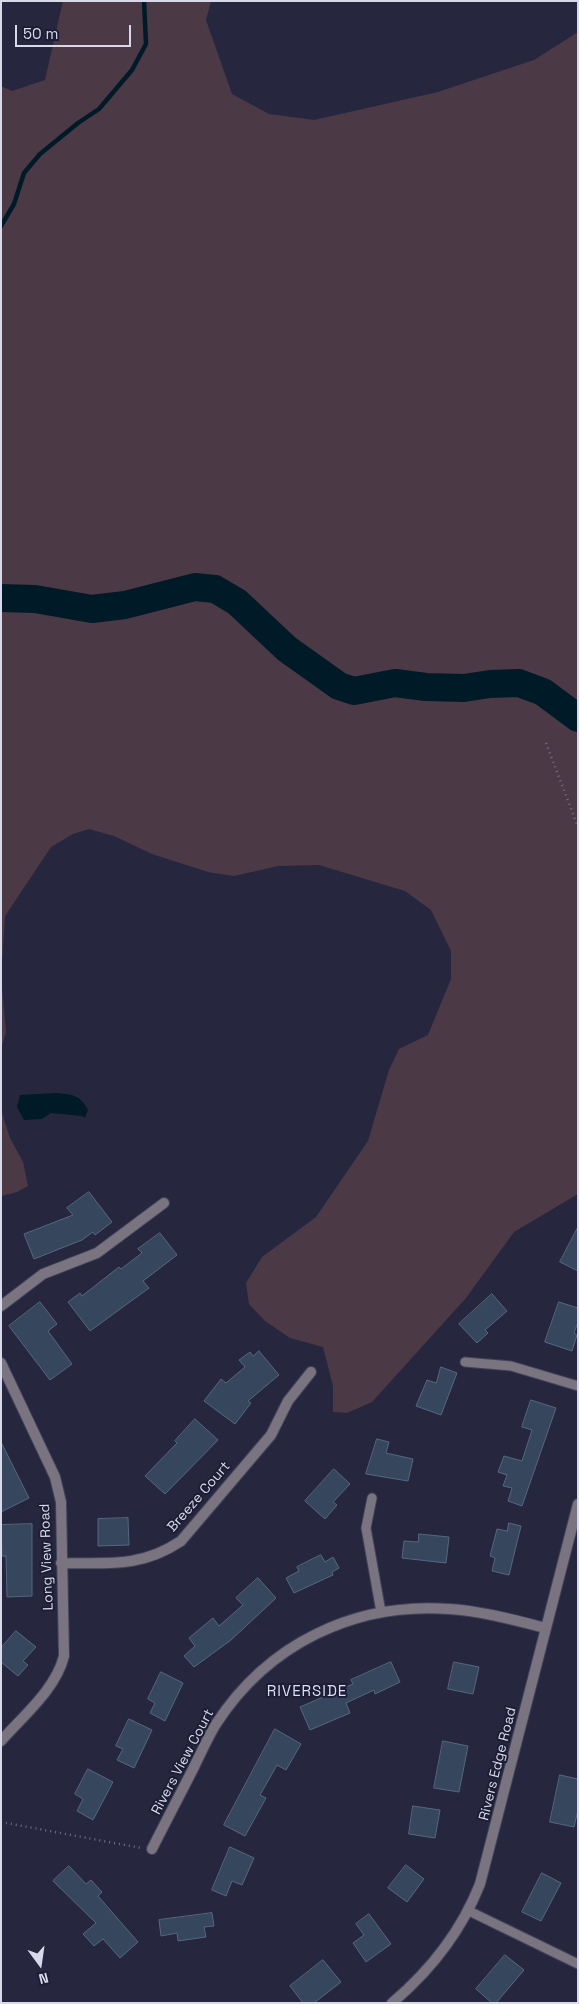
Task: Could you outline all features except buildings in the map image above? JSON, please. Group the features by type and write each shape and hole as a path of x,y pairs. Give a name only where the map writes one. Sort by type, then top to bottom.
{"street":[{"path":"1,1306 43,1274 97,1253 164,1203"},
{"name":"Long View Road","path":"1,1363 55,1477 61,1502 64,1656 61,1672 1,1741"},
{"name":"Breeze Court","path":"61,1563 138,1561 164,1553 181,1541 271,1435 288,1401 311,1372"},
{"name":"Rivers Edge Road","path":"392,2003 412,1986 434,1962 469,1912 491,1850 578,1504"},
{"name":"Rivers View Court","path":"152,1849 216,1725 262,1668 323,1630 353,1619 381,1612 418,1608 450,1608 492,1614 546,1628"}],"lane":[{"path":"465,1362 511,1366 578,1386"},
{"path":"372,1498 366,1528 381,1612"},
{"path":"469,1912 561,1958 578,1964"}],"path":[{"path":"546,744 578,827"},
{"path":"1,1822 152,1849"}],"shaded area":[{"path":"63,1 211,1 206,20 232,94 269,114 314,120 438,92 534,60 578,32 578,1194 514,1232 466,1298 372,1402 347,1413 333,1412 333,1386 323,1347 290,1338 265,1321 249,1304 246,1283 262,1257 316,1217 368,1141 389,1070 399,1049 428,1035 451,979 451,951 431,910 405,891 319,865 278,866 234,876 208,872 152,854 114,836 89,829 73,834 51,847 5,916 1,977 1,86 12,91 45,80"},
{"path":"1,977 6,1032 1,1049"},
{"path":"1,1110 10,1138 23,1162 28,1186 17,1192 1,1196"}],"water":[{"path":"56,1093 79,1098 88,1110 85,1118 82,1116 51,1113 42,1119 24,1120 17,1107 20,1095"}],"waterway":[{"path":"1,226 14,204 24,173 40,154 78,123 99,109 132,70 146,44 144,1"},
{"path":"1,598 35,599 92,609 125,605 195,587 215,589 237,602 287,649 339,686 354,691 395,683 426,687 464,688 490,684 519,683 543,692 578,718"}],"district":[{"name":"RIVERSIDE","path":"307,1692"}]}
